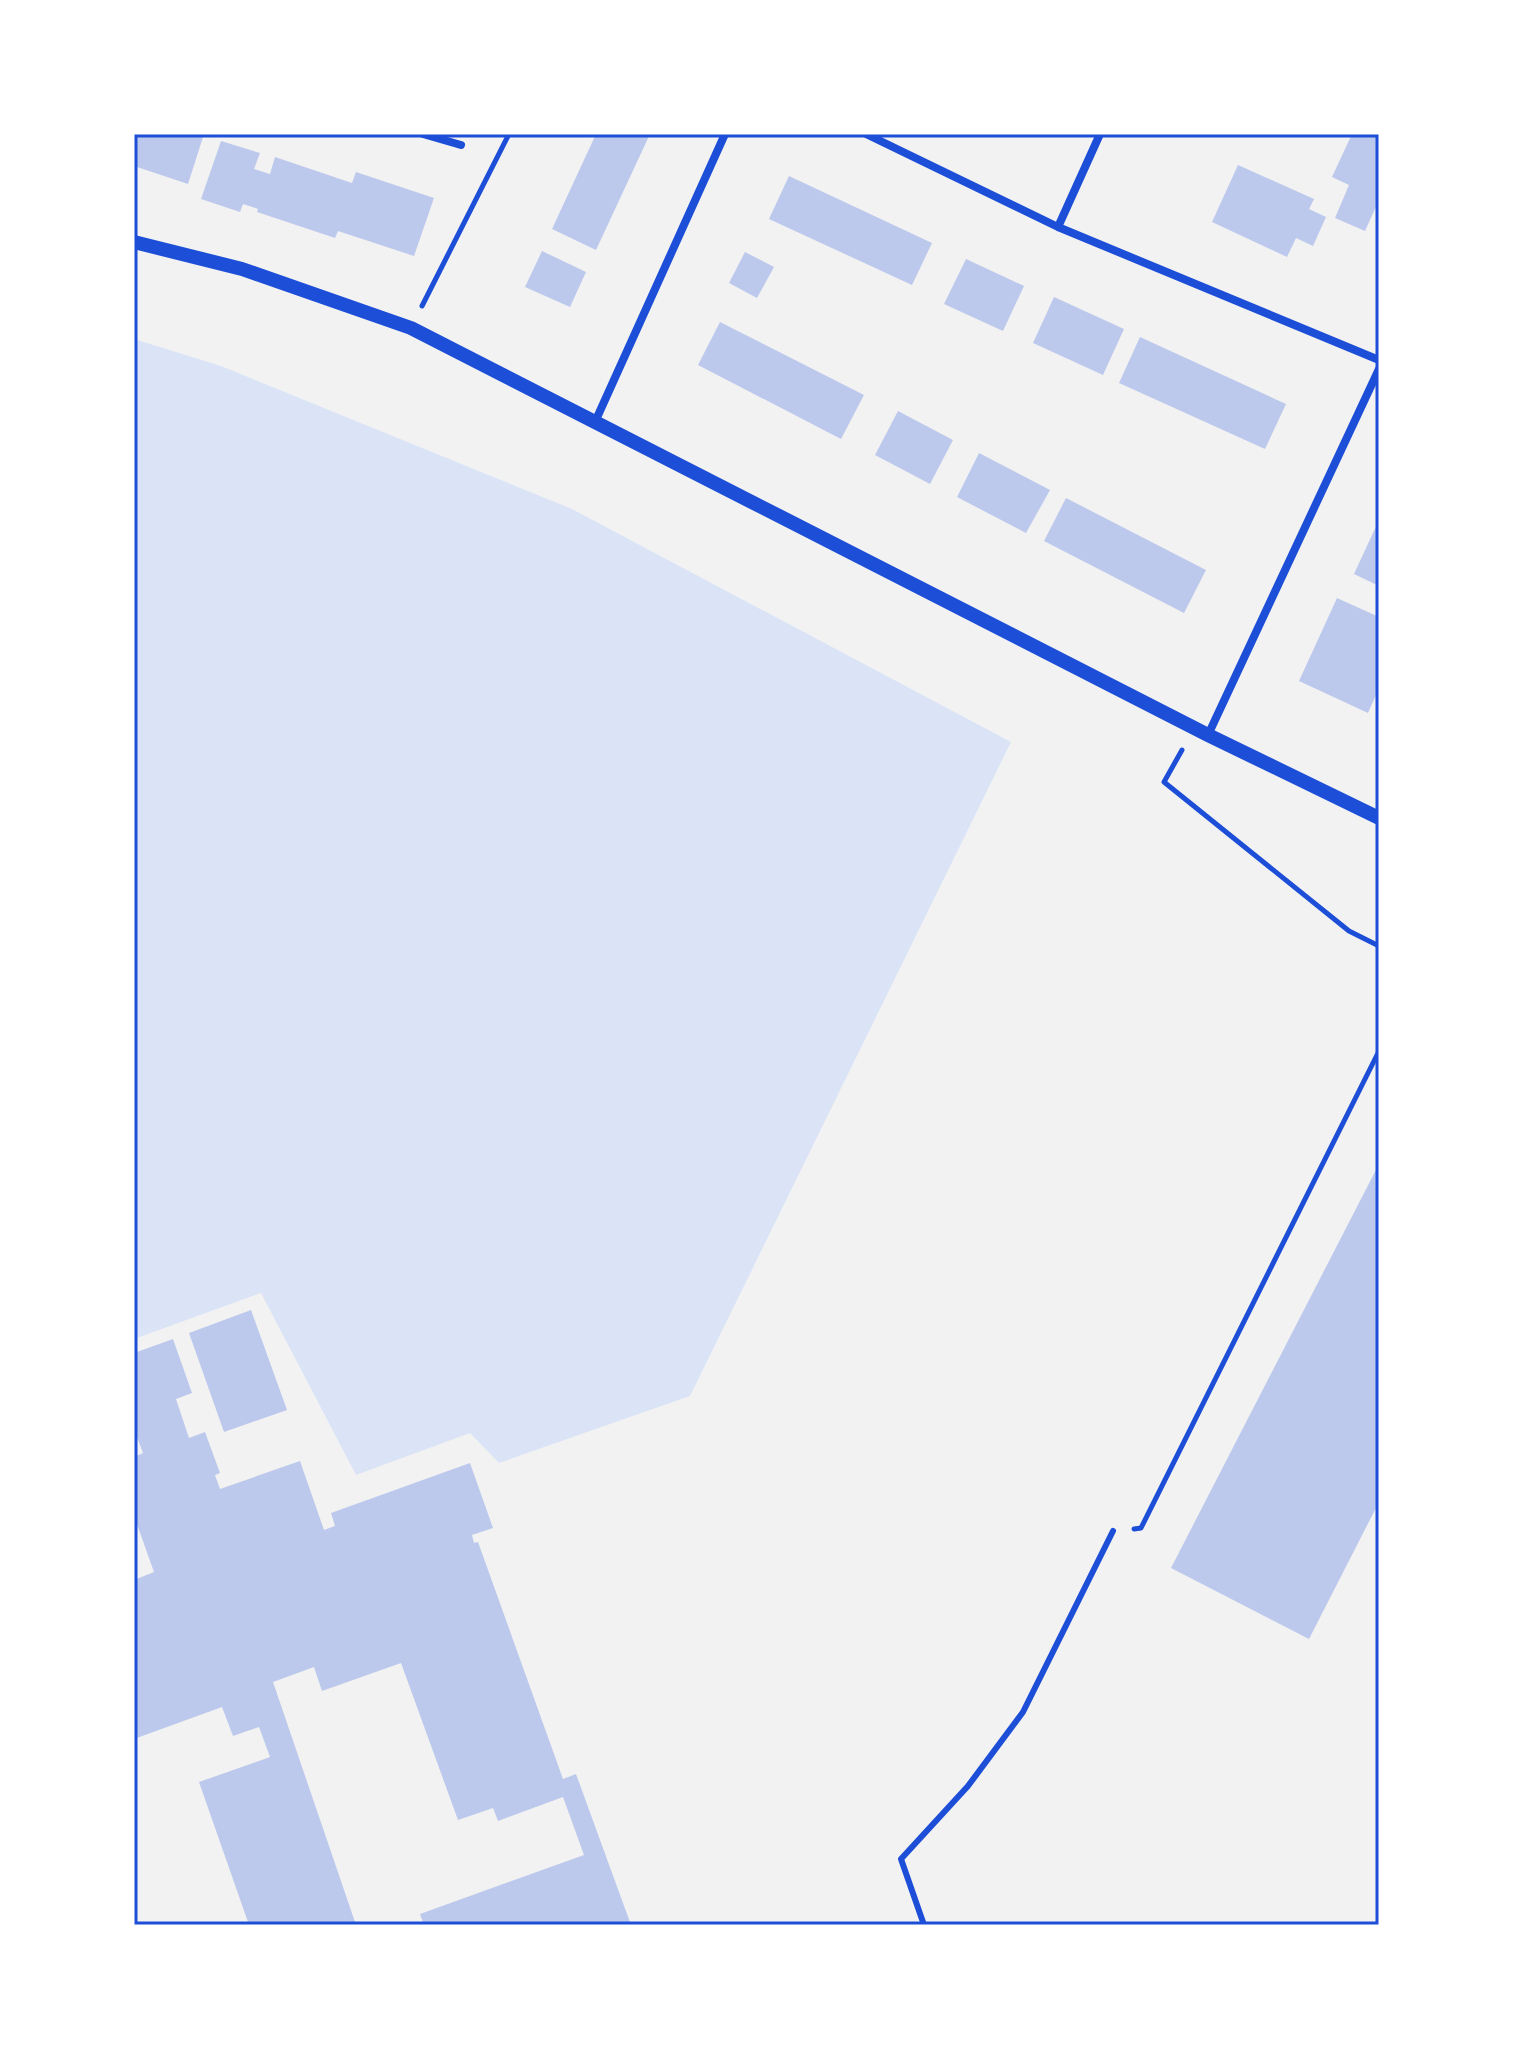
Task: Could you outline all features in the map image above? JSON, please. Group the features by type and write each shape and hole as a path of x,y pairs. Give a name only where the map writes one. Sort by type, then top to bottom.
{"street":[{"path":"423,134 461,145"},
{"path":"595,422 725,134"},
{"path":"866,134 1058,227 1379,360"},
{"path":"1058,227 1100,134"},
{"path":"134,242 242,269 411,328 1202,732 1379,818"},
{"path":"1202,732 1379,369"}],"lane":[{"path":"924,1925 901,1859 959,1798 1023,1712 1113,1531"}],"path":[{"path":"411,328 509,134"},
{"path":"1202,732 1164,782 1349,931 1379,946"},
{"path":"1113,1531 1141,1528 1379,1051"}],"shaded area":[{"path":"134,339 221,366 572,509 1011,742 690,1396 499,1463 470,1433 356,1475 261,1293 134,1339"}],"building":[{"path":"134,134 204,134 188,184 134,166"},
{"path":"596,134 650,134 596,250 552,229"},
{"path":"1352,134 1379,134 1379,200 1365,231 1335,218 1349,185 1332,177"},
{"path":"221,141 260,153 254,169 270,174 275,157 352,183 356,172 434,198 414,256 338,231 335,238 257,212 258,209 243,204 240,212 201,199"},
{"path":"1238,165 1314,199 1309,209 1326,217 1313,246 1296,238 1287,257 1212,222"},
{"path":"789,176 932,243 912,285 769,219"},
{"path":"542,251 586,272 570,307 525,287"},
{"path":"745,252 774,267 757,298 729,283"},
{"path":"966,259 1024,286 1003,331 944,304"},
{"path":"1054,297 1124,329 1103,375 1033,343"},
{"path":"720,322 864,395 841,439 698,365"},
{"path":"1140,337 1286,404 1265,449 1119,383"},
{"path":"898,411 953,440 930,484 875,455"},
{"path":"979,453 1050,490 1026,533 957,497"},
{"path":"1066,498 1206,570 1184,613 1044,541"},
{"path":"1379,520 1379,586 1354,574"},
{"path":"1337,598 1379,617 1379,688 1368,713 1299,681"},
{"path":"1379,1164 1379,1502 1309,1639 1171,1568"},
{"path":"251,1310 287,1410 224,1432 189,1333"},
{"path":"173,1339 192,1393 176,1399 189,1438 205,1432 220,1473 215,1475 220,1489 300,1461 324,1530 335,1526 331,1513 470,1463 493,1528 472,1535 474,1543 478,1542 563,1779 576,1774 631,1925 424,1925 420,1914 584,1855 563,1797 498,1821 493,1808 458,1820 401,1663 322,1691 314,1667 273,1682 356,1925 249,1925 199,1782 270,1757 259,1727 233,1736 222,1707 134,1739 134,1580 154,1572 134,1516 134,1457 143,1453 134,1429 134,1353"}]}
